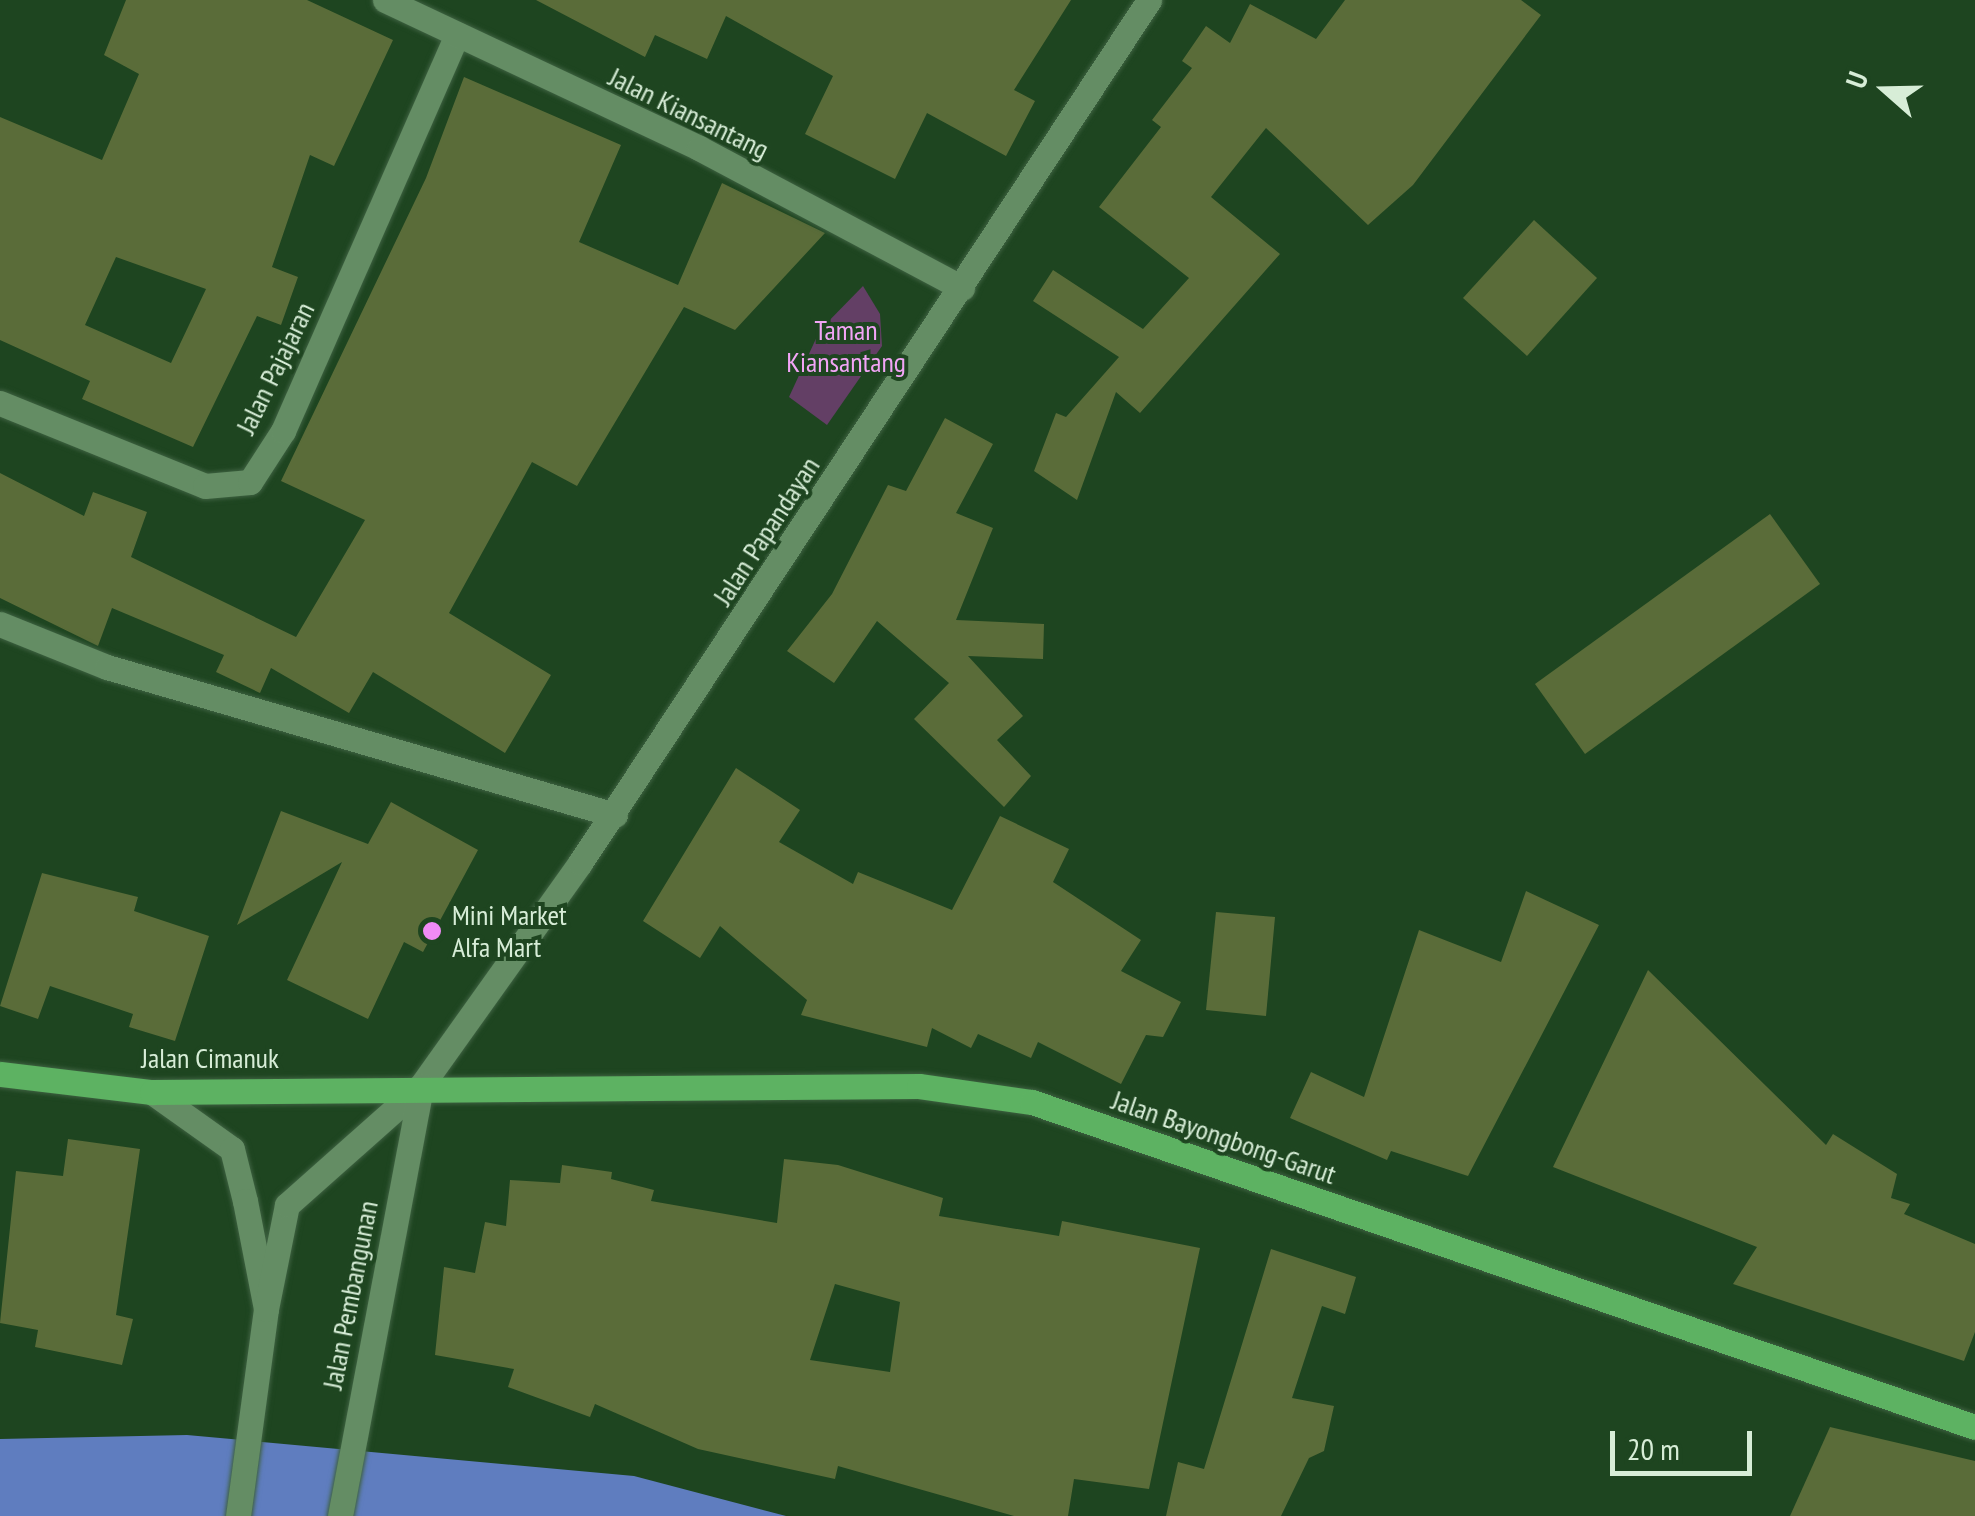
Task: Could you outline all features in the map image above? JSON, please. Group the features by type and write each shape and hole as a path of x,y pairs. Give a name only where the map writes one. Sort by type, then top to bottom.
{"main road":[{"name":"Jalan Kiansantang","path":"385,0 962,288"},
{"name":"Jalan Papandayan","path":"421,1086 615,814 1149,0"},
{"name":"Jalan Pajajaran","path":"0,403 206,486 250,482 284,431 457,34"},
{"path":"0,624 107,666 615,814"},
{"name":"Jalan Cimanuk","path":"0,1074 152,1092 421,1086"},
{"path":"238,1516 266,1309 287,1204 421,1086"},
{"name":"Jalan Bayongbong-Garut","path":"421,1086 634,1095 920,1086 1032,1102 1975,1428"},
{"name":"Jalan Pembangunan","path":"340,1516 350,1446 421,1086"},
{"path":"152,1092 232,1149 266,1309"}],"green space":[{"name":"Taman Kiansantang","path":"863,286 880,314 882,346 827,425 789,397 820,330"}],"water":[{"path":"187,1435 634,1476 786,1516 0,1516 0,1439"}],"building":[{"path":"126,0 307,0 393,40 334,166 310,155 272,267 298,277 281,325 257,316 193,447 82,399 90,381 0,340 0,117 102,160 139,74 104,55","holes":["116,257 206,289 171,363 85,325"]},
{"path":"536,0 1071,0 1014,90 1035,101 1006,156 927,113 895,179 805,134 833,76 726,16 707,59 655,35 645,57"},
{"path":"1345,0 1521,0 1541,15 1413,185 1368,225 1266,128 1211,197 1280,254 1140,413 1116,392 1077,500 1034,471 1056,413 1066,417 1119,357 1033,301 1053,270 1143,329 1189,278 1099,207 1161,127 1152,120 1192,68 1182,61 1206,26 1230,43 1250,4 1316,39"},
{"path":"464,77 621,145 579,242 678,285 722,183 825,233 735,330 684,307 577,486 532,462 449,613 551,675 505,753 373,672 349,713 271,668 260,693 216,672 224,655 112,608 98,646 0,598 0,473 84,516 93,492 147,512 131,557 296,637 365,520 281,481 426,178"},
{"path":"1534,220 1597,278 1527,356 1463,298"},
{"path":"945,418 993,444 956,513 993,528 956,620 1044,624 1043,659 968,656 1023,716 997,740 1031,776 1004,807 914,719 949,683 877,621 834,683 787,651 832,594 888,485 906,491"},
{"path":"1770,514 1820,584 1585,754 1535,684"},
{"path":"736,768 800,810 779,842 853,884 858,872 952,910 1000,816 1069,849 1053,882 1141,940 1121,971 1181,1002 1163,1037 1146,1035 1121,1084 1038,1042 1031,1058 978,1034 971,1048 932,1028 927,1047 801,1015 807,1000 720,926 700,958 643,921"},
{"path":"391,802 478,850 423,952 404,942 368,1019 287,980 342,862 237,925 281,811 368,844"},
{"path":"42,873 138,897 134,911 209,936 175,1041 129,1027 133,1014 50,986 38,1019 0,1006"},
{"path":"1526,891 1599,925 1468,1176 1391,1151 1387,1160 1290,1118 1311,1072 1364,1097 1419,930 1501,962"},
{"path":"1216,912 1275,917 1266,1016 1206,1010"},
{"path":"1648,970 1826,1145 1833,1134 1897,1174 1891,1198 1910,1204 1904,1214 1975,1244 1975,1332 1964,1361 1733,1284 1757,1247 1553,1167"},
{"path":"68,1139 140,1149 116,1315 133,1319 122,1365 35,1347 38,1330 0,1323 16,1171 63,1176"},
{"path":"784,1159 838,1165 943,1198 939,1216 1059,1236 1062,1221 1200,1248 1149,1489 1074,1479 1068,1516 1014,1516 838,1466 835,1479 698,1449 595,1404 590,1417 508,1387 514,1369 435,1355 444,1267 475,1273 485,1222 506,1226 510,1180 560,1183 562,1165 612,1172 611,1179 654,1190 651,1201 777,1223","holes":["835,1284 900,1302 890,1372 810,1360"]},
{"path":"1271,1249 1356,1277 1345,1314 1322,1306 1292,1398 1334,1406 1324,1451 1309,1458 1281,1516 1166,1516 1178,1462 1204,1469"},
{"path":"1830,1427 1975,1461 1975,1516 1790,1516"}],"place":[{"name":"Mini Market Alfa Mart","path":"432,931"}]}
